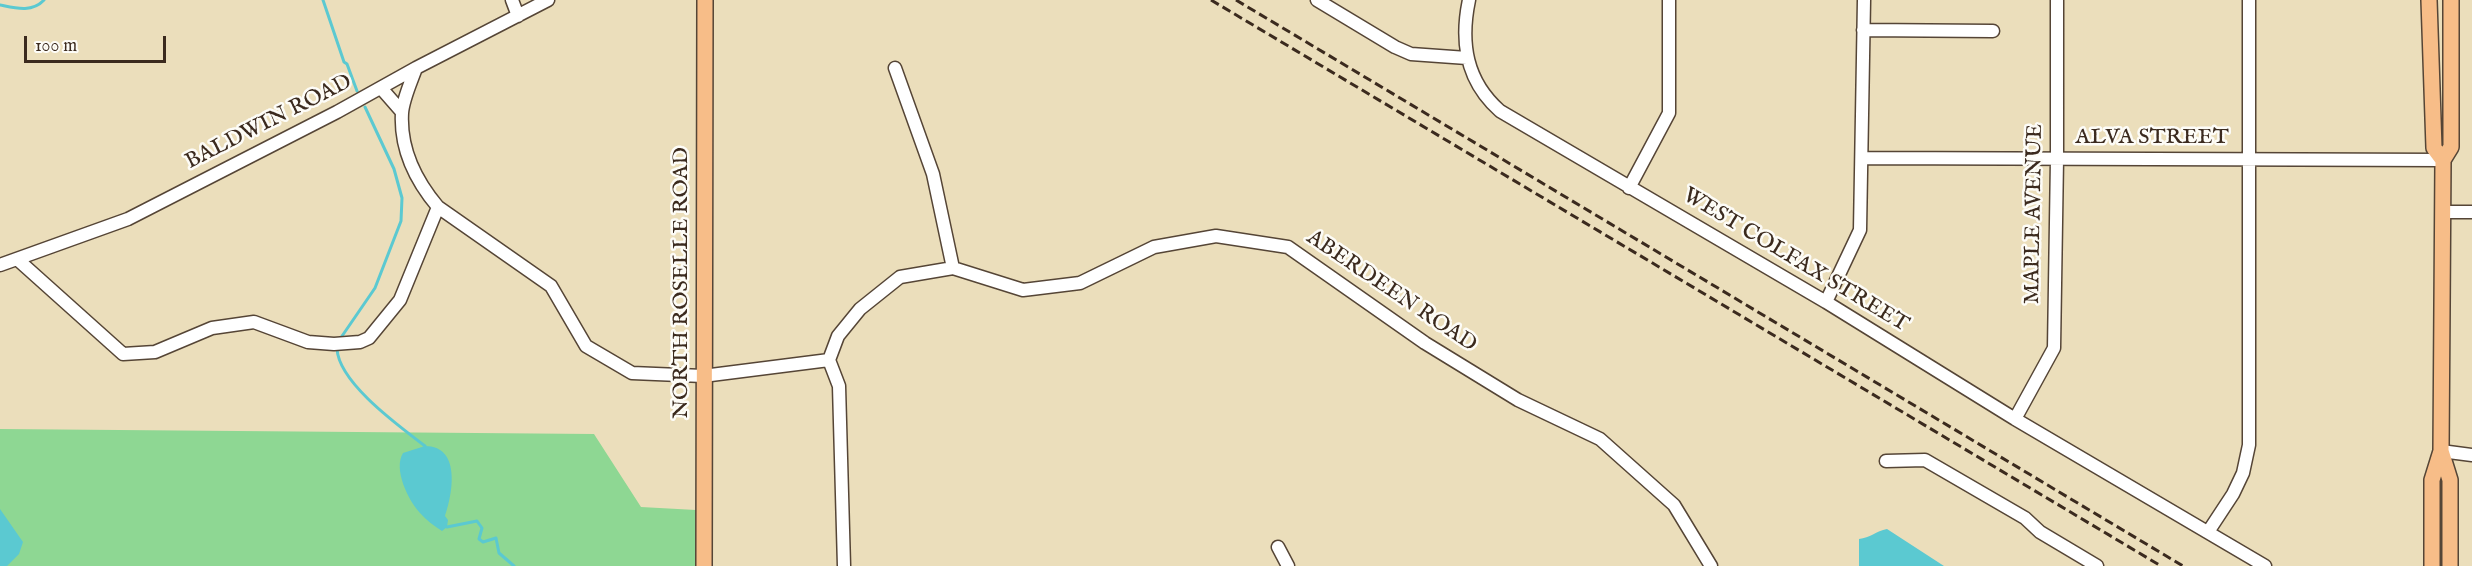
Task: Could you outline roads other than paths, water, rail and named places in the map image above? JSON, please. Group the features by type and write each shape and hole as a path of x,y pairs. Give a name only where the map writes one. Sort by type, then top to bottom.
{"main road":[{"name":"NORTH ROSELLE ROAD","path":"704,566 705,0"},
{"path":"2429,0 2434,148 2442,160 2441,451 2433,480 2432,566"},
{"path":"2442,160 2451,147 2451,0"},
{"path":"2441,451 2450,480 2450,566"}],"street":[{"path":"512,0 518,16"},
{"name":"BALDWIN ROAD","path":"0,265 128,219 548,0"},
{"path":"1317,0 1395,47 1412,54 1467,58"},
{"name":"WEST COLFAX STREET","path":"1469,0 1464,31 1467,58 1484,97 1500,111 1826,302 2015,419 2265,566"},
{"path":"1629,188 1669,113 1669,0"},
{"path":"1826,302 1860,231 1864,0"},
{"name":"MAPLE AVENUE","path":"2015,419 2054,348 2057,0"},
{"path":"2208,532 2243,473 2249,445 2249,0"},
{"path":"1863,30 1993,31"},
{"path":"416,68 402,112 412,169 424,190 438,207 552,286 586,346 632,373 704,376 829,360 839,386 844,566"},
{"path":"895,68 933,174 953,268"},
{"path":"381,88 402,112"},
{"name":"ALVA STREET","path":"1862,158 2442,160"},
{"path":"17,259 123,354 155,352 212,328 255,322 308,342 334,344 360,342 369,339 400,300 438,207"},
{"path":"2442,212 2472,212"},
{"name":"ABERDEEN ROAD","path":"829,360 838,336 860,309 900,277 953,268 1023,290 1080,283 1154,247 1216,236 1288,247 1425,343 1518,400 1600,439 1674,505 1711,566"},
{"path":"2441,451 2472,455"},
{"path":"1886,461 1925,460 2025,518 2040,532 2097,566"},
{"path":"1278,547 1288,566"}],"water":[{"path":"425,446 437,448 444,454 451,472 452,484 445,516 448,520 447,527 442,531 422,516 415,507 401,476 400,460 403,453"},
{"path":"0,509 23,542 19,554 7,566 0,566"},
{"path":"1887,529 1944,566 1859,566 1859,539"}],"waterway":[{"path":"0,5 29,8 44,0"},
{"path":"323,0 344,62 347,64 357,91"},
{"path":"340,339 375,288 401,221 402,198 394,169 365,107"},
{"path":"337,349 340,362 359,389 372,403 425,446"},
{"path":"447,527 477,521 482,528 479,539 483,542 496,538 499,553 514,566"}],"railway":[{"path":"1211,0 2161,566"},
{"path":"1236,0 2183,566"}]}
